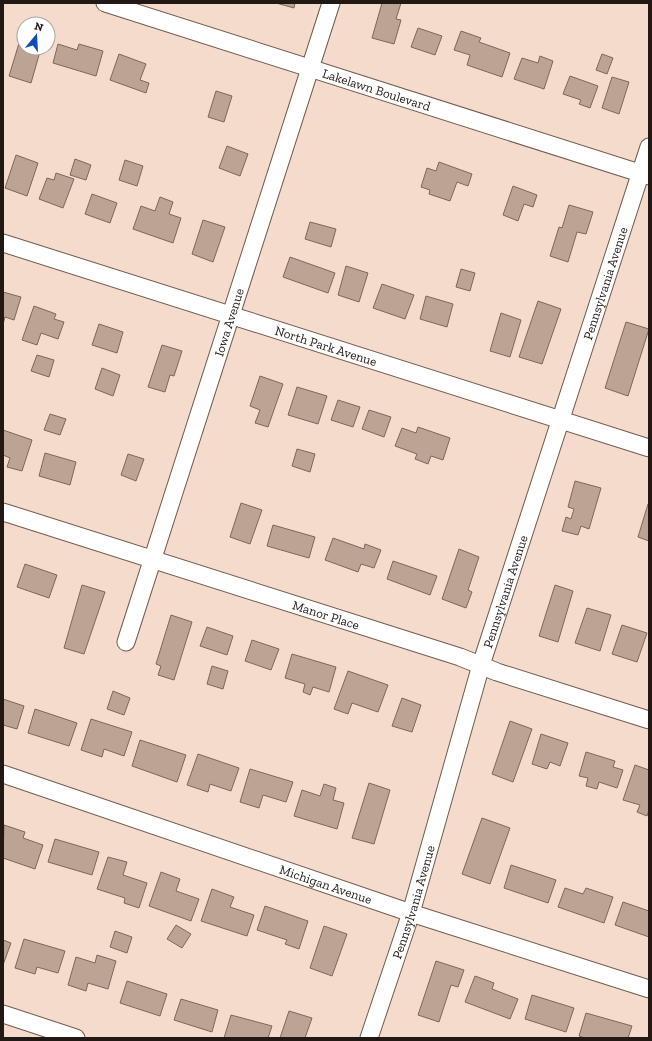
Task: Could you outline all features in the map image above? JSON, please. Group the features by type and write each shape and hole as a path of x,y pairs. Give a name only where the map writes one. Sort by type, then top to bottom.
{"street":[{"name":"Lakelawn Boulevard","path":"105,3 645,174"},
{"name":"Iowa Avenue","path":"126,642 331,3"},
{"name":"Pennsylvania Avenue","path":"369,1038 411,913 481,665 561,421 645,174 649,147"},
{"name":"North Park Avenue","path":"3,242 231,316 649,448"},
{"name":"Manor Place","path":"3,512 153,558 481,665 497,672 649,720"},
{"name":"Michigan Avenue","path":"3,774 411,913 649,989"},
{"path":"3,1014 76,1038"}],"building":[{"path":"276,3 295,3 294,8"},
{"path":"382,3 401,3 396,19 401,20 394,44 372,38"},
{"path":"418,28 442,36 435,55 411,47"},
{"path":"461,31 481,38 479,42 510,53 502,77 467,65 470,55 454,50"},
{"path":"58,44 77,50 79,44 103,51 96,76 53,63"},
{"path":"16,53 16,56 39,56 31,83 9,76"},
{"path":"119,54 146,64 140,80 149,83 146,93 110,80"},
{"path":"602,54 613,58 607,74 596,70"},
{"path":"540,56 553,61 544,89 514,79 522,58 538,63"},
{"path":"570,76 598,86 590,108 579,104 581,100 563,94"},
{"path":"612,77 629,82 619,114 602,108"},
{"path":"216,91 232,96 224,122 208,117"},
{"path":"227,146 248,154 240,176 219,168"},
{"path":"16,155 38,163 27,196 5,188"},
{"path":"75,159 91,165 86,180 70,175"},
{"path":"125,160 143,166 137,186 119,180"},
{"path":"439,162 472,174 468,186 457,182 450,201 429,194 430,190 421,187 427,168 436,171"},
{"path":"56,173 74,179 63,208 39,199 47,178 54,180"},
{"path":"513,186 537,195 533,207 524,204 518,221 503,215"},
{"path":"92,194 117,203 110,223 85,214"},
{"path":"160,197 173,202 169,214 181,218 173,243 133,229 141,206 155,211"},
{"path":"569,205 593,212 586,234 577,232 568,262 550,256 559,227 562,228"},
{"path":"203,220 225,227 213,262 192,254"},
{"path":"310,222 336,229 331,247 305,239"},
{"path":"290,257 335,273 328,293 283,277"},
{"path":"346,266 368,273 359,302 338,295"},
{"path":"461,269 475,273 470,291 456,287"},
{"path":"382,284 414,295 405,319 373,308"},
{"path":"3,292 21,297 14,320 5,317 3,324"},
{"path":"426,296 453,304 447,327 420,319"},
{"path":"538,301 561,309 542,364 519,357"},
{"path":"34,306 56,314 54,319 64,322 58,339 41,333 37,345 22,340"},
{"path":"501,313 521,320 510,357 490,351"},
{"path":"626,322 649,329 628,396 605,388"},
{"path":"99,324 123,332 117,353 92,345"},
{"path":"162,345 182,351 174,376 170,375 165,392 148,387"},
{"path":"37,355 54,360 49,377 31,371"},
{"path":"102,368 120,375 113,396 95,389"},
{"path":"260,376 283,384 268,427 255,423 260,410 250,406"},
{"path":"297,387 327,396 318,424 288,415"},
{"path":"338,400 360,407 353,427 331,420"},
{"path":"369,410 391,417 384,437 362,429"},
{"path":"50,414 66,419 60,435 44,430"},
{"path":"418,427 450,438 443,460 431,456 428,464 415,459 417,454 395,446 402,428 416,433"},
{"path":"3,430 32,440 22,471 7,467 10,458 3,455"},
{"path":"297,449 315,454 310,472 292,466"},
{"path":"45,453 76,462 70,485 39,476"},
{"path":"128,454 144,459 136,481 121,475"},
{"path":"575,481 601,488 589,529 581,526 578,535 562,531 566,517 571,519 574,509 568,507"},
{"path":"241,503 262,510 250,544 230,537"},
{"path":"649,504 649,541 638,537"},
{"path":"273,525 315,537 309,558 267,546"},
{"path":"333,538 364,549 365,544 381,550 374,568 361,564 358,572 325,560"},
{"path":"459,549 479,557 468,590 472,592 466,608 442,599"},
{"path":"393,561 437,576 430,595 387,579"},
{"path":"25,564 57,575 49,598 17,587"},
{"path":"82,585 105,592 84,654 64,648"},
{"path":"555,585 573,591 558,642 539,636"},
{"path":"587,608 611,615 600,651 575,643"},
{"path":"171,615 192,622 174,680 158,675 161,666 156,664"},
{"path":"622,625 647,633 637,662 612,654"},
{"path":"207,627 233,636 227,655 200,646"},
{"path":"252,640 279,649 271,670 245,661"},
{"path":"292,654 336,667 329,692 313,687 310,695 303,692 305,684 285,678"},
{"path":"212,666 228,671 223,689 207,684"},
{"path":"348,671 388,685 378,712 352,703 348,714 334,709"},
{"path":"113,691 130,698 124,715 107,709"},
{"path":"402,698 421,705 412,732 392,726"},
{"path":"3,699 24,706 17,729 3,725"},
{"path":"35,709 77,723 69,746 28,733"},
{"path":"91,719 132,732 124,756 104,749 102,757 81,750"},
{"path":"510,721 532,729 513,782 492,774"},
{"path":"541,734 568,743 560,766 550,762 547,769 532,764"},
{"path":"140,740 186,755 177,782 132,766"},
{"path":"586,752 615,761 613,767 623,770 617,788 599,782 597,789 586,786 588,778 579,776"},
{"path":"198,754 239,768 231,791 210,784 208,792 187,785"},
{"path":"635,765 649,770 649,810 647,816 637,812 640,805 623,800"},
{"path":"250,769 293,782 286,802 263,795 259,808 240,802"},
{"path":"369,783 390,790 374,844 352,838"},
{"path":"324,784 336,788 333,800 344,803 337,829 294,816 302,790 320,796"},
{"path":"482,818 510,828 490,884 462,874"},
{"path":"4,825 25,832 23,838 43,845 35,869 3,858"},
{"path":"55,839 99,852 92,875 48,862"},
{"path":"108,857 127,862 123,875 147,883 139,908 124,903 125,898 97,889"},
{"path":"511,865 556,880 548,903 504,888"},
{"path":"161,872 180,879 176,891 199,899 191,921 149,906"},
{"path":"565,888 583,894 586,888 613,897 604,923 558,907"},
{"path":"212,889 234,897 230,907 254,915 247,936 201,921"},
{"path":"623,902 649,911 649,937 615,925"},
{"path":"265,906 308,921 299,949 285,944 287,940 257,930"},
{"path":"176,925 191,934 182,948 167,939"},
{"path":"324,926 347,934 332,976 310,968"},
{"path":"115,931 132,937 127,953 110,947"},
{"path":"24,939 65,951 58,973 37,967 35,974 15,968"},
{"path":"3,940 11,943 3,965"},
{"path":"97,955 116,961 108,989 88,983 86,991 68,985 76,957 95,963"},
{"path":"436,961 464,970 458,987 451,985 439,1022 418,1015"},
{"path":"475,976 494,983 492,989 518,999 510,1019 465,1002"},
{"path":"127,981 167,994 160,1016 120,1003"},
{"path":"532,995 574,1008 566,1032 525,1019"},
{"path":"181,999 218,1010 212,1032 174,1020"},
{"path":"289,1011 312,1018 305,1038 280,1038"},
{"path":"586,1013 632,1026 628,1038 585,1038 579,1036"},
{"path":"231,1015 272,1026 268,1038 224,1038"}]}
